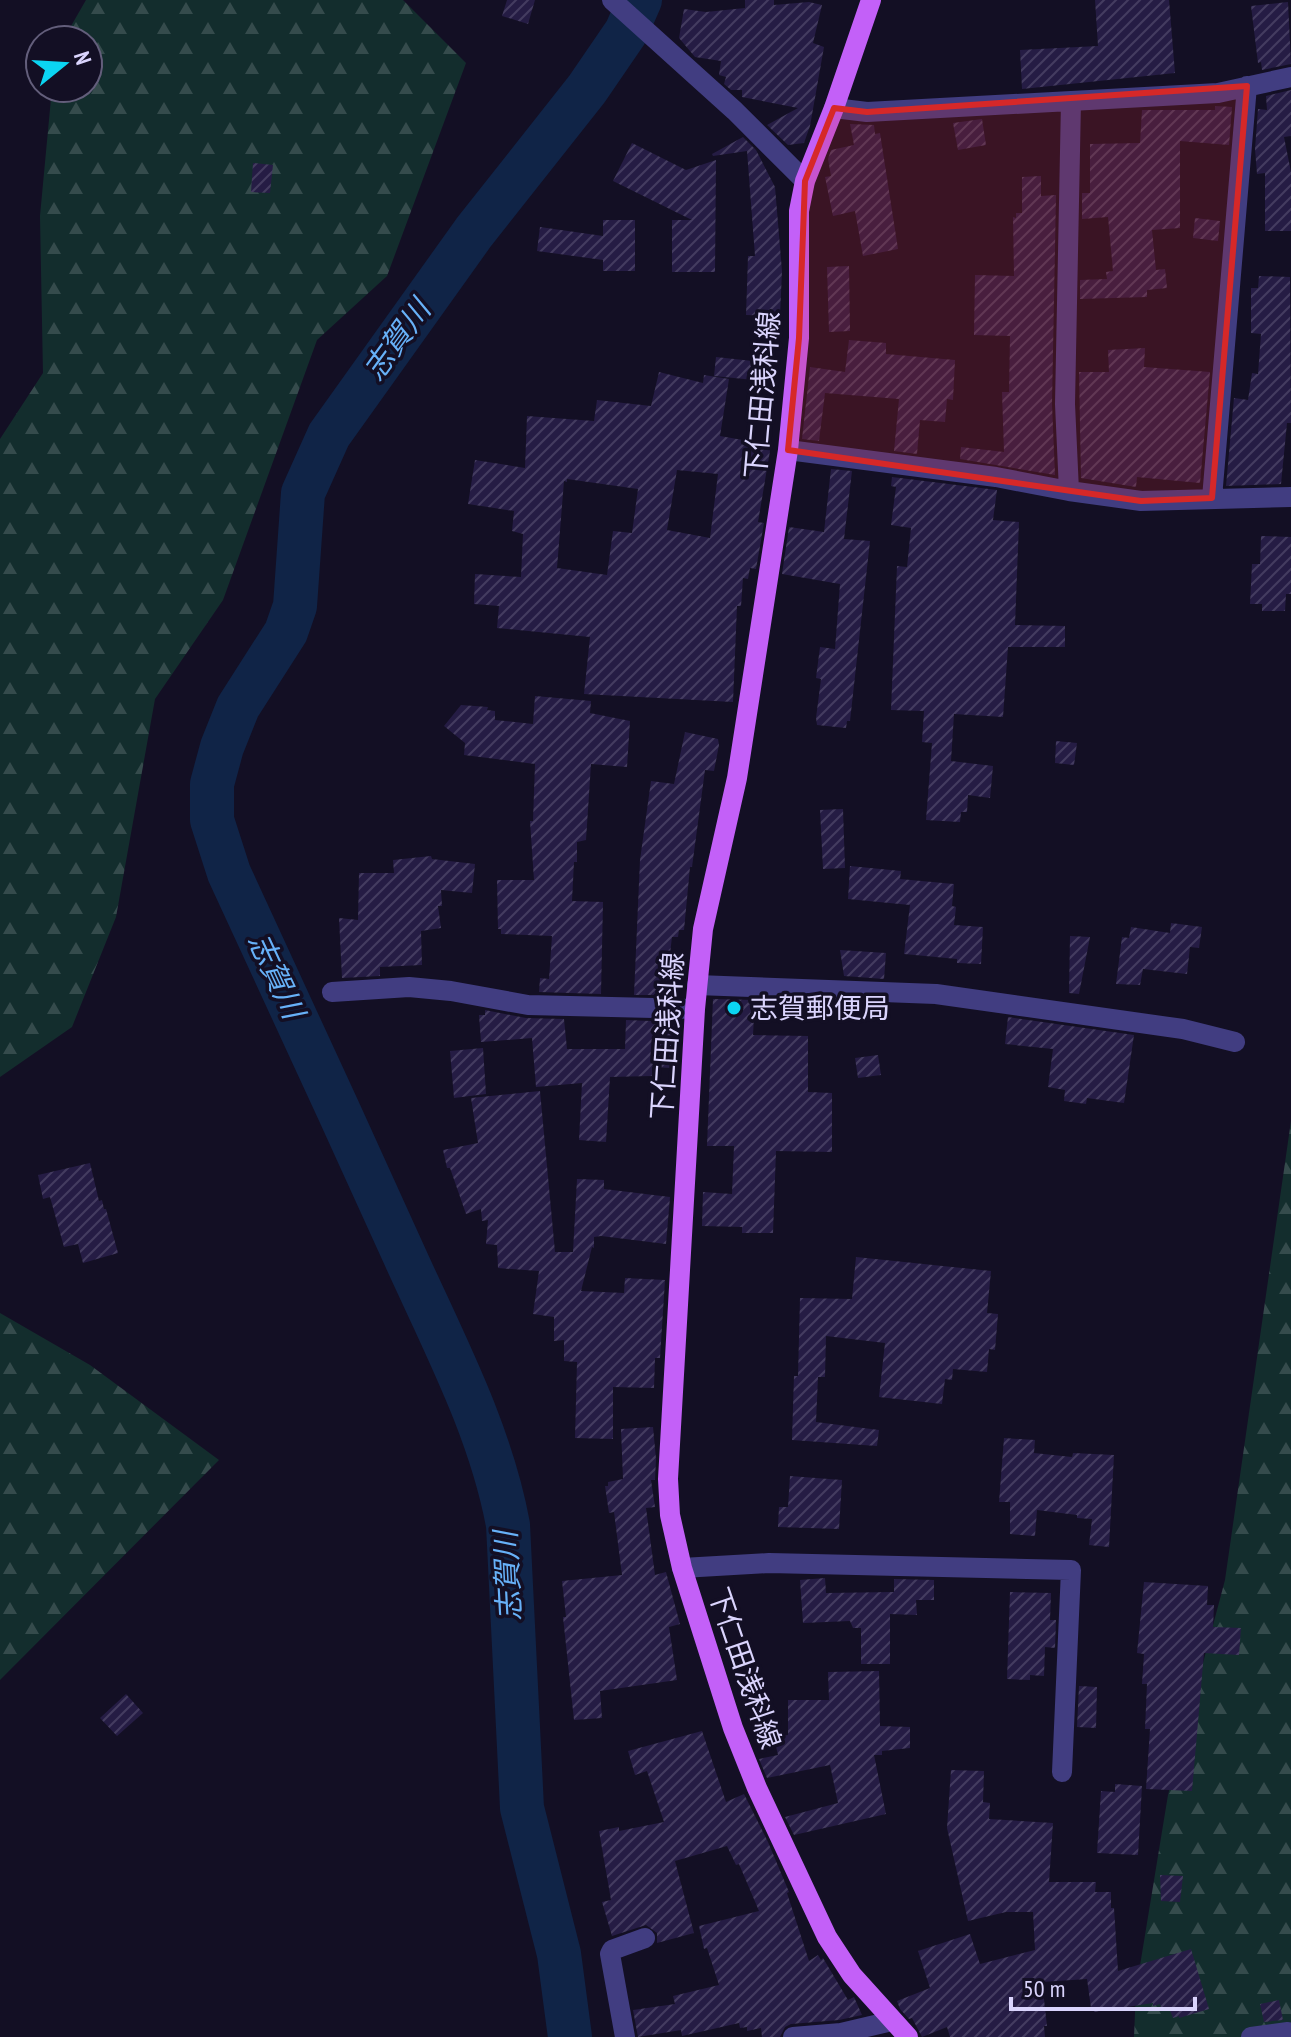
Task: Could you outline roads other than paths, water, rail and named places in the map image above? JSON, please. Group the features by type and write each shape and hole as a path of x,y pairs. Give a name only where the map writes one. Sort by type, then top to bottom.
{"main road":[{"name":"下仁田浅科線","path":"871,0 805,181 799,211 799,338 788,450 750,706 703,929 697,985 668,1440 670,1515 682,1568 733,1728 783,1845 839,1957 908,2037"}],"street":[{"path":"612,0 805,181"},
{"path":"834,108 867,112 1218,93 1291,77"},
{"path":"1212,498 1247,86"},
{"path":"1069,491 1065,404 1071,101"},
{"path":"788,450 996,477 1141,501 1291,497"},
{"path":"697,985 936,994 1183,1029 1235,1042"},
{"path":"332,992 409,987 528,1005 695,1009"},
{"path":"682,1568 769,1563 1071,1570 1062,1772"},
{"path":"625,2037 610,1954 612,1950 645,1938"},
{"path":"793,2037 841,2033 892,2021"},
{"path":"1251,2037 1291,2033"}],"waterway":[{"name":"志賀川","path":"570,2037 559,1954 522,1808 508,1525 500,1490 479,1423 451,1356 229,873 212,820 212,784 238,707 286,632 295,606 303,493 329,435 474,232 587,89 626,32 640,0"}],"place":[{"name":"志賀郵便局","path":"734,1008"}]}
